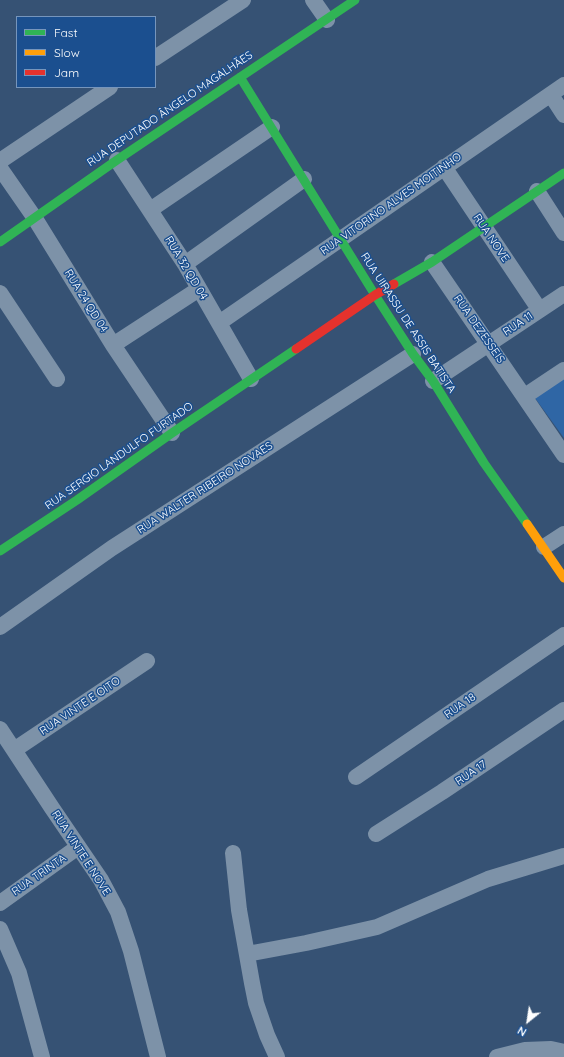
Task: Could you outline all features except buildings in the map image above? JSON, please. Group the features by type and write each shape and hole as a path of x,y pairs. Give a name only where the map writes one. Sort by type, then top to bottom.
{"street":[{"path":"313,0 326,20"},
{"name":"RUA DEPUTADO ÂNGELO MAGALHÃES","path":"0,242 34,217 240,76 355,0"},
{"path":"156,57 242,1"},
{"name":"RUA UIRASSU DE ASSIS BATISTA","path":"240,76 340,240 413,354 433,381 484,463 544,547 564,578"},
{"name":"RUA VITORINO ALVES MOITINHO","path":"219,323 564,86"},
{"path":"0,161 109,88"},
{"path":"551,94 564,115"},
{"path":"150,210 272,127"},
{"name":"RUA 32 QD 04","path":"117,160 185,264 251,379"},
{"name":"RUA NOVE","path":"444,167 539,309"},
{"name":"RUA 24 QD 04","path":"0,168 34,217 113,344 172,433"},
{"name":"RUA SERGIO LANDULFO FURTADO","path":"0,551 77,500 172,433 320,334 375,295 432,262 564,173"},
{"path":"185,264 304,179"},
{"path":"537,191 564,233"},
{"name":"RUA DEZESSEIS","path":"432,262 564,453"},
{"path":"113,344 199,289"},
{"path":"0,293 57,379"},
{"name":"RUA 11","path":"433,381 539,309 564,294"},
{"name":"RUA WALTER RIBEIRO NOVAES","path":"0,627 112,548 413,354"},
{"path":"525,396 564,370"},
{"path":"544,547 564,534"},
{"name":"RUA 18","path":"356,777 564,635"},
{"name":"RUA VINTE E OITO","path":"14,750 147,662"},
{"name":"RUA 17","path":"376,834 442,792 564,710"},
{"name":"RUA VINTE E NOVE","path":"0,728 101,880 118,912 131,951 158,1057"},
{"name":"RUA TRINTA","path":"0,903 78,847"},
{"path":"233,853 239,910 256,1003 267,1035 277,1057"},
{"path":"247,954 306,943 377,927 488,879 564,856"},
{"path":"0,929 19,973 42,1057"},
{"path":"497,1057 525,1050 551,1049 564,1052"}],"shaded area":[{"path":"564,378 564,438 535,398"}],"traffic: fast":[{"path":"0,242 117,160 355,0"},
{"path":"240,77 375,295 413,354 433,381 484,463 527,524"},
{"path":"394,284 432,262 564,173"},
{"path":"0,551 77,500 172,433 296,349"}],"traffic: slow":[{"path":"527,524 564,578"}],"traffic: jam":[{"path":"296,349 375,295 394,284"}]}
